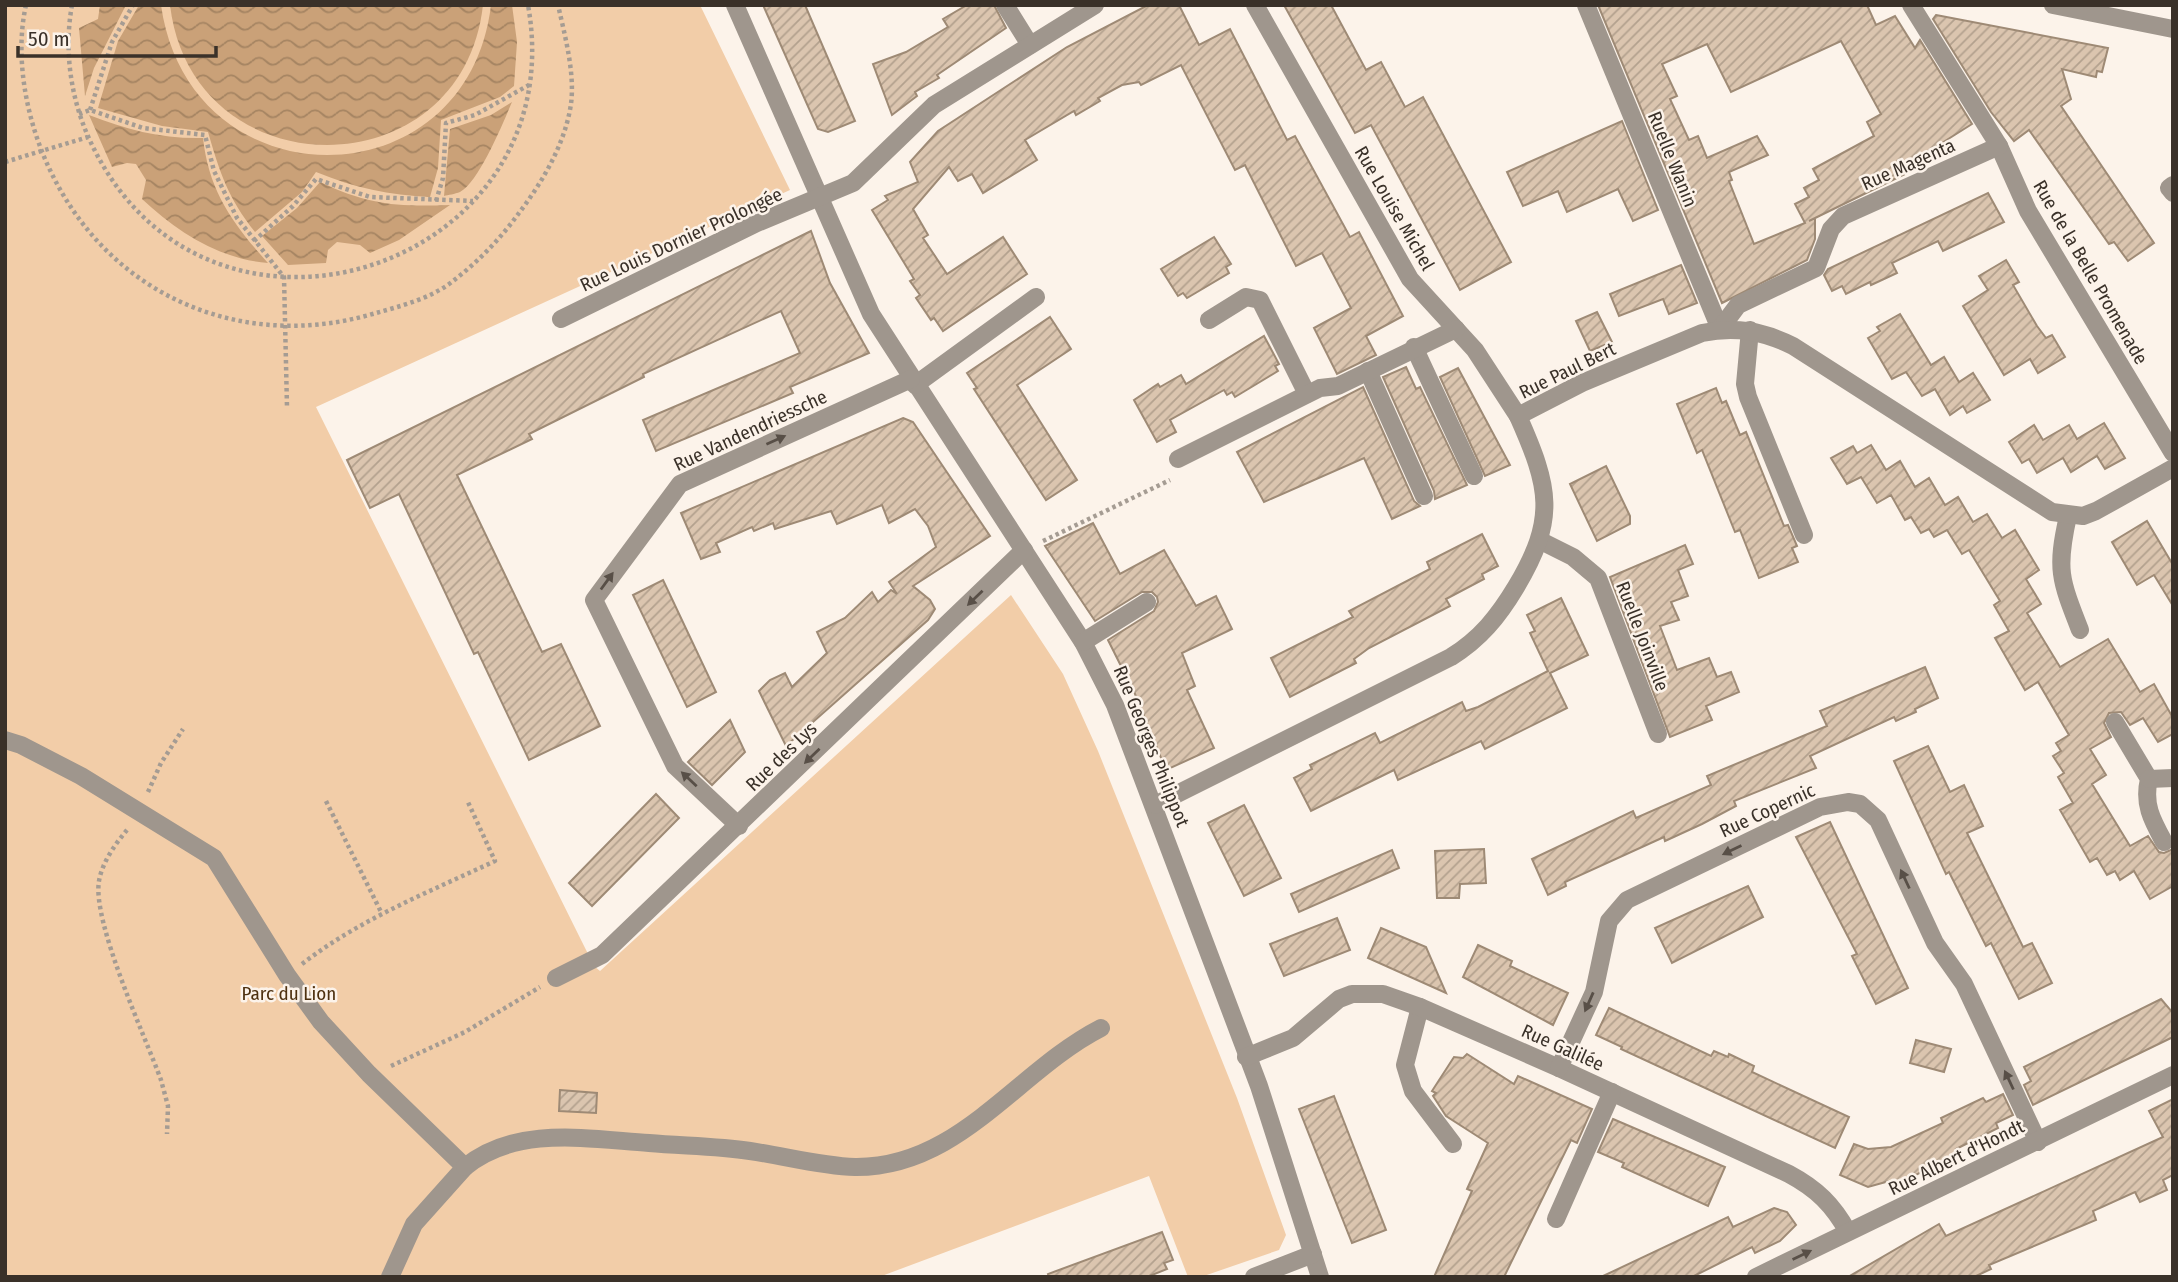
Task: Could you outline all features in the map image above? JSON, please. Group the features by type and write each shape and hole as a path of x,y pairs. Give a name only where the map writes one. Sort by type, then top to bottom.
{"street":[{"name":"Rue Georges Philippot","path":"735,5 871,314 1083,642 1115,705 1155,805 1272,1125 1320,1277"},
{"path":"1005,5 1030,45"},
{"name":"Rue Louis Dornier Prolongée","path":"561,319 757,223 853,183 933,105 1095,5"},
{"name":"Rue Louise Michel","path":"1255,5 1410,279 1486,366 1518,416"},
{"name":"Ruelle Wanin","path":"1587,5 1720,329"},
{"path":"1912,5 1999,146"},
{"path":"2053,5 2173,29"},
{"name":"Rue Magenta","path":"1720,329 1731,313 1747,300 1816,268 1831,229 1843,216 1999,146"},
{"name":"Rue de la Belle Promenade","path":"1999,146 2034,222 2173,453"},
{"path":"2173,185 2169,188 2173,193"},
{"path":"913,382 1036,297"},
{"path":"1209,320 1246,298 1260,300 1307,394"},
{"path":"1178,459 1307,394 1320,388 1338,386 1455,329"},
{"name":"Rue Paul Bert","path":"1155,805 1466,648 1499,615 1541,541 1545,498 1534,452 1518,416 1582,383 1687,338 1720,329 1750,330 1777,338 1802,351 2040,507 2068,516"},
{"path":"1750,330 1745,384 1748,397 1804,536"},
{"path":"1414,347 1474,476"},
{"path":"1368,371 1424,496"},
{"name":"Rue Vandendriessche","path":"739,826 675,766 594,600 680,484 913,382"},
{"path":"2080,629 2060,581 2059,567 2068,516 2083,516 2096,511 2173,468"},
{"name":"Ruelle Joinville","path":"1541,541 1573,557 1598,578 1658,734"},
{"name":"Rue des Lys","path":"556,978 602,955 1024,550"},
{"path":"1083,642 1147,602"},
{"path":"2115,722 2149,779 2145,795 2148,811 2164,842"},
{"path":"5,740 22,745 81,775 214,858 287,975 321,1022 369,1074 465,1167"},
{"path":"2149,779 2173,778"},
{"name":"Rue Copernic","path":"1559,1068 1594,992 1609,921 1628,900 1820,807 1848,802 1860,804 1878,820 1935,943 1965,984 2038,1142"},
{"name":"Rue Galilée","path":"1246,1057 1293,1038 1339,999 1352,993 1383,994 1420,1007 1559,1068 1812,1187 1826,1199 1848,1233"},
{"path":"1420,1007 1405,1065 1413,1091 1453,1144"},
{"path":"390,1277 414,1224 465,1167 497,1148 550,1137 731,1149 841,1166 889,1163 919,1155 948,1140 988,1113 1066,1050 1101,1028"},
{"name":"Rue Albert d'Hondt","path":"1756,1277 2173,1074"},
{"path":"1556,1219 1612,1092"},
{"path":"1254,1277 1313,1254"}],"path":[{"path":"26,5 22,54 30,113 41,151 61,193 86,230 122,265 163,293 204,313 251,326 285,328 342,323 408,304 452,282 503,236 535,192 554,158 571,104 568,50 558,5"},
{"path":"72,5 71,77 79,114 114,185 133,207 178,244 222,265 284,277 346,274 374,267 421,244 474,201 492,176 518,129 528,85 531,50 528,5"},
{"path":"90,110 112,42 133,5"},
{"path":"436,201 443,178 446,123 475,115 528,85"},
{"path":"79,114 90,110 143,128 205,135 214,171 237,218 284,277 287,407"},
{"path":"5,162 88,137"},
{"path":"254,240 293,206 316,179 370,197 474,201"},
{"path":"167,1135 168,1106 161,1080 104,929 98,899 99,879 116,843 140,813 161,762 183,729"},
{"path":"287,975 333,940 495,861 467,800"},
{"path":"326,801 382,914"},
{"path":"369,1074 408,1060 465,1032 556,978"}],"green space":[{"name":"Parc du Lion","path":"5,5 700,5 790,190 316,407 594,966 600,971 1011,595 1063,674 1098,751 1237,1098 1286,1235 1279,1250 1201,1277 1188,1277 1149,1176 879,1277 5,1277"}],"water":[{"path":"100,5 126,5 94,68 85,96 79,28 98,19"},
{"path":"139,5 161,5 182,71 221,118 271,146 327,155 383,146 433,118 471,71 491,5 512,5 517,42 514,86 500,97 441,120 438,168 430,197 372,190 316,172 302,192 255,232 226,185 208,132 162,126 98,108 118,41"},
{"path":"170,5 483,5 464,66 428,110 381,136 327,145 273,136 225,110 189,66"},
{"path":"512,102 475,177 460,192 444,196 450,129 491,115"},
{"path":"89,115 145,132 203,138 217,191 234,221 268,263 216,250 184,233 155,211 142,199 146,180 136,164 127,163 112,167"},
{"path":"320,182 354,196 384,203 450,205 399,240 370,253 360,245 337,242 328,250 326,263 288,265 262,236 297,208"}],"building":[{"path":"763,5 805,5 855,121 828,132 818,129"},
{"path":"967,5 994,5 1006,28 937,75 939,78 915,92 917,96 892,115 873,64 906,52 948,27 943,19"},
{"path":"1148,5 1179,5 1199,45 1230,29 1287,140 1295,136 1350,237 1359,232 1403,316 1366,336 1376,355 1337,374 1314,328 1351,308 1322,253 1296,266 1245,165 1235,170 1181,65 1141,85 1139,82 1122,85 1098,98 1100,101 1076,115 1074,111 1025,140 1037,160 983,193 972,174 958,181 949,167 913,209 928,235 923,238 947,274 1003,237 1027,274 943,331 934,318 931,320 916,298 920,295 910,281 914,279 872,210 888,200 885,196 918,182 910,162 938,131 1067,47"},
{"path":"1284,5 1331,5 1366,70 1381,62 1405,107 1423,97 1511,262 1460,290 1371,125 1355,133"},
{"path":"1598,5 1867,5 1876,25 1895,16 1915,48 1920,40 1972,124 1907,165 1904,168 1907,173 1815,218 1815,239 1807,260 1722,303","holes":["1841,41 1881,114 1867,122 1874,136 1813,169 1819,180 1804,188 1809,197 1795,204 1805,223 1754,244 1729,181 1732,180 1729,172 1768,155 1757,136 1707,158 1698,136 1689,140 1670,99 1677,96 1662,64 1707,44 1731,92"]},
{"path":"1936,15 2108,48 2102,72 2097,71 2096,77 2062,69 2071,99 2061,106 2154,243 2128,261 2114,242 2109,244 2029,130 2014,141 1991,112 1933,19"},
{"path":"1622,121 1658,210 1633,221 1618,189 1567,212 1558,191 1523,206 1507,172"},
{"path":"1988,193 2004,222 1943,251 1938,241 1892,263 1897,273 1871,285 1870,282 1846,294 1842,286 1832,291 1824,275 1828,269"},
{"path":"811,231 830,283 869,353 790,387 793,393 656,451 643,420 800,353 781,311 643,374 644,377 529,434 532,439 457,475 542,652 561,644 600,726 529,760 478,652 474,654 399,494 370,508 347,460"},
{"path":"1214,237 1231,264 1226,267 1229,273 1187,298 1183,293 1178,296 1161,269"},
{"path":"2006,260 2019,282 2013,285 2037,326 2046,338 2052,335 2065,357 2038,373 2030,359 2004,375 1963,306 1988,290 1979,276"},
{"path":"1681,265 1697,303 1669,314 1663,299 1619,316 1610,294"},
{"path":"1597,312 1612,342 1590,351 1576,321"},
{"path":"1900,314 1931,365 1944,357 1959,382 1973,373 1990,400 1967,413 1963,406 1950,415 1935,389 1922,396 1906,372 1892,379 1868,338 1880,331 1877,327"},
{"path":"1050,317 1071,349 1017,385 1077,480 1046,500 974,389 977,388 967,373"},
{"path":"1264,336 1279,364 1275,366 1278,371 1235,397 1232,392 1227,395 1224,390 1170,420 1176,432 1157,442 1134,400 1158,384 1160,387 1181,375 1186,384"},
{"path":"1406,367 1416,389 1420,387 1467,485 1435,499 1434,491 1383,377"},
{"path":"1458,368 1510,465 1485,476 1440,377"},
{"path":"1363,387 1414,501 1420,506 1392,519 1364,458 1264,502 1237,452"},
{"path":"1716,388 1722,403 1726,401 1740,435 1746,432 1784,526 1788,525 1797,546 1792,548 1798,562 1759,578 1740,530 1735,532 1702,450 1697,453 1677,404"},
{"path":"903,418 913,422 990,536 913,586 930,600 935,609 928,620 786,746 759,691 770,680 785,673 792,687 827,653 817,632 845,618 872,592 878,602 891,590 897,594 889,582 936,547 928,526 915,509 889,523 882,505 837,524 831,511 775,529 773,523 754,531 752,527 716,543 720,552 701,559 681,513"},
{"path":"2104,423 2125,458 2105,469 2097,456 2071,472 2063,458 2037,473 2029,459 2022,463 2009,442 2034,425 2043,440 2069,425 2077,439"},
{"path":"1871,445 1886,470 1900,461 1915,487 1929,478 1945,505 1958,497 1973,522 1987,514 2002,538 2015,530 2039,570 2026,579 2041,604 2027,613 2060,667 2108,639 2140,692 2154,684 2173,718 2173,734 2158,742 2143,718 2130,725 2121,712 2109,713 2104,723 2111,737 2090,749 2106,775 2092,784 2130,846 2148,836 2159,852 2173,849 2173,886 2150,899 2134,871 2120,880 2115,871 2107,875 2097,858 2090,862 2060,810 2073,803 2058,777 2064,773 2053,756 2061,751 2056,743 2069,735 2038,682 2025,690 1995,638 2009,631 1994,605 2000,601 1969,550 1962,554 1947,530 1934,537 1929,529 1921,533 1911,517 1905,520 1891,495 1877,503 1861,477 1847,484 1831,458 1853,446 1857,453"},
{"path":"1606,466 1630,516 1630,524 1597,541 1570,484"},
{"path":"2147,521 2173,565 2173,606 2154,575 2137,585 2112,542"},
{"path":"1093,523 1120,574 1164,550 1196,606 1216,596 1232,629 1182,653 1195,686 1187,690 1214,748 1166,770 1135,694 1108,640 1154,611 1157,597 1152,592 1142,592 1095,621 1045,546"},
{"path":"1482,534 1498,566 1482,574 1484,579 1446,599 1450,606 1369,648 1354,659 1356,663 1290,697 1271,658 1353,617 1349,611 1430,569 1427,562"},
{"path":"1685,545 1693,564 1678,570 1688,596 1671,602 1679,620 1660,626 1677,670 1709,658 1717,677 1731,672 1739,692 1706,706 1712,720 1670,737 1610,577"},
{"path":"663,580 716,692 687,707 633,595"},
{"path":"1561,598 1588,655 1550,673 1567,708 1485,749 1481,741 1398,780 1394,770 1311,811 1294,778 1312,769 1310,765 1375,733 1380,743 1462,702 1466,711 1478,707 1548,671 1530,633 1535,631 1527,615"},
{"path":"1925,667 1938,698 1915,709 1916,712 1896,721 1894,717 1810,756 1816,768 1734,801 1736,806 1702,824 1665,841 1664,837 1565,882 1566,886 1548,895 1532,859 1633,811 1636,818 1711,785 1707,776 1827,726 1820,711"},
{"path":"730,720 745,752 712,785 688,762"},
{"path":"1928,746 1950,792 1964,785 1983,826 1967,833 2023,947 2032,943 2052,983 2019,999 1991,943 1986,946 1949,872 1946,874 1894,761"},
{"path":"656,794 679,818 592,906 569,883"},
{"path":"1244,805 1281,878 1244,896 1208,823"},
{"path":"1830,822 1908,988 1876,1004 1852,956 1857,954 1796,837"},
{"path":"1484,849 1486,883 1460,884 1459,898 1437,898 1435,851"},
{"path":"1392,850 1399,868 1299,912 1291,894"},
{"path":"1748,886 1763,917 1672,963 1655,928"},
{"path":"1337,918 1350,950 1284,976 1270,944"},
{"path":"1381,928 1426,947 1446,993 1368,958"},
{"path":"1478,945 1512,961 1510,966 1568,993 1553,1025 1463,977"},
{"path":"2161,999 2173,1013 2173,1037 2033,1105 2024,1085 2031,1081 2024,1067"},
{"path":"1609,1008 1711,1056 1714,1051 1728,1057 1729,1054 1754,1066 1752,1072 1849,1117 1835,1148 1596,1035"},
{"path":"1916,1040 1951,1049 1944,1072 1910,1063"},
{"path":"1467,1054 1514,1084 1518,1076 1592,1109 1577,1143 1571,1140 1504,1277 1434,1277 1472,1191 1467,1189 1488,1143 1446,1116 1433,1096 1436,1093 1432,1091 1454,1057 1463,1058"},
{"path":"560,1090 597,1093 596,1113 559,1111"},
{"path":"2003,1094 2013,1115 1996,1123 1998,1128 1956,1149 1959,1154 1895,1185 1893,1180 1868,1187 1840,1175 1854,1144 1868,1149 1891,1147 1943,1123 1941,1118 1983,1098 1986,1102"},
{"path":"1334,1096 1386,1230 1352,1243 1299,1109"},
{"path":"2173,1099 2173,1175 2163,1180 2167,1190 2140,1202 2135,1192 2093,1211 2096,1220 1989,1265 1991,1269 1974,1277 1848,1277 1939,1224 1946,1236 2163,1137 2149,1111"},
{"path":"1613,1119 1725,1167 1708,1206 1622,1167 1624,1163 1598,1152"},
{"path":"1774,1208 1787,1212 1796,1225 1780,1241 1755,1253 1752,1247 1692,1277 1601,1277 1728,1217 1733,1227"},
{"path":"1162,1232 1173,1260 1164,1263 1167,1269 1147,1277 1049,1277 1048,1274"}]}
